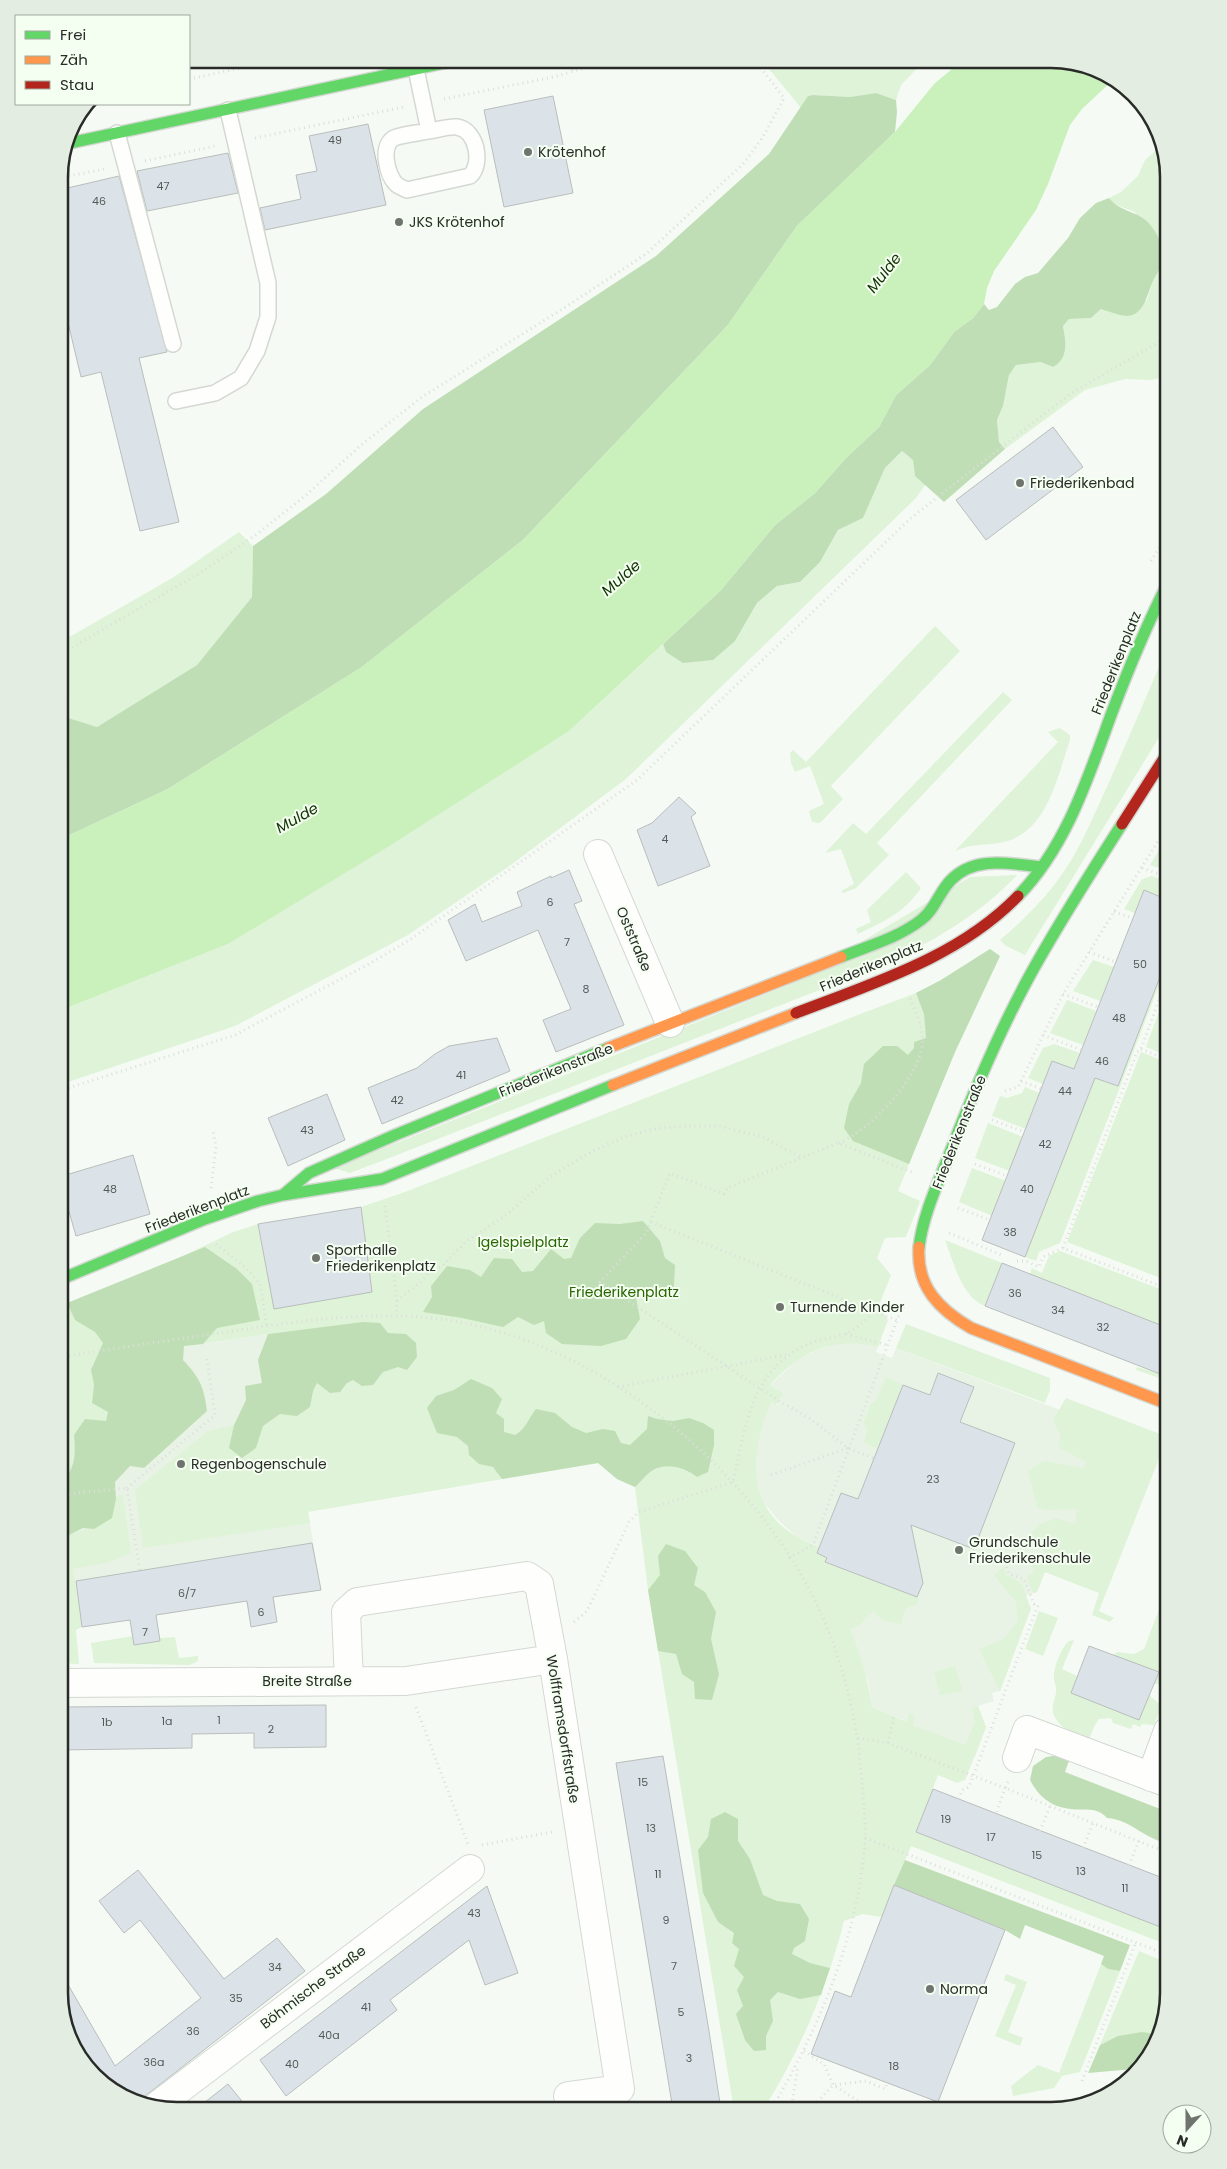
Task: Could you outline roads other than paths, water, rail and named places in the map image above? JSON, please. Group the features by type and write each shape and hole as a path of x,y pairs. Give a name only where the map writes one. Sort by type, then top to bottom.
{"main road":[{"path":"73,142 421,68"},
{"name":"Friederikenplatz","path":"68,1276 205,1219 258,1201 283,1195 382,1179 567,1103 898,973 924,961 984,925 1024,890 1042,867 1074,811 1160,615"},
{"name":"Friederikenstraße","path":"1160,765 1034,969 1002,1029 979,1080 938,1183 919,1249 922,1271 930,1292 941,1309 970,1328 1160,1401"},
{"name":"Friederikenstraße","path":"283,1195 309,1173 378,1142 670,1023 909,929 930,911 951,880 968,869 989,862 1042,867"}],"street":[{"name":"Oststraße","path":"598,854 670,1023"},
{"name":"Wolfframsdorffstraße","path":"350,1681 346,1612 357,1602 527,1576 539,1584 551,1646 620,2089 568,2096"},
{"name":"Breite Straße","path":"68,1683 406,1681 551,1646"},
{"path":"1017,1758 1027,1730 1160,1780"},
{"name":"Böhmische Straße","path":"164,2100 469,1858"}],"lane":[{"path":"416,69 429,131"},
{"path":"176,401 215,393 241,378 257,350 268,317 268,283 228,110"},
{"path":"457,127 468,131 473,137 477,163 475,171 470,176 406,190 398,186 392,179 386,152 387,144 394,138 429,131 457,127"},
{"path":"117,133 174,344"}],"water":[{"name":"Mulde","path":"953,68 1057,68 1085,73 1108,84 1082,109 1070,125 1036,210 994,271 987,288 984,304 973,318 954,332 930,365 896,395 879,427 846,458 815,493 775,525 721,590 569,731 386,848 228,944 68,1007 68,836 168,789 362,667 523,540 728,325 797,226 895,132 934,84"}],"place":[{"name":"Krötenhof","path":"528,152"},
{"name":"JKS Krötenhof","path":"399,222"},
{"name":"Friederikenbad","path":"1020,483"},
{"name":"Sporthalle Friederikenplatz","path":"316,1258"},
{"name":"Turnende Kinder","path":"780,1307"},
{"name":"Regenbogenschule","path":"181,1464"},
{"name":"Grundschule Friederikenschule","path":"959,1550"},
{"name":"Norma","path":"930,1989"}],"park label":[{"name":"Igelspielplatz","path":"523,1242"}]}
